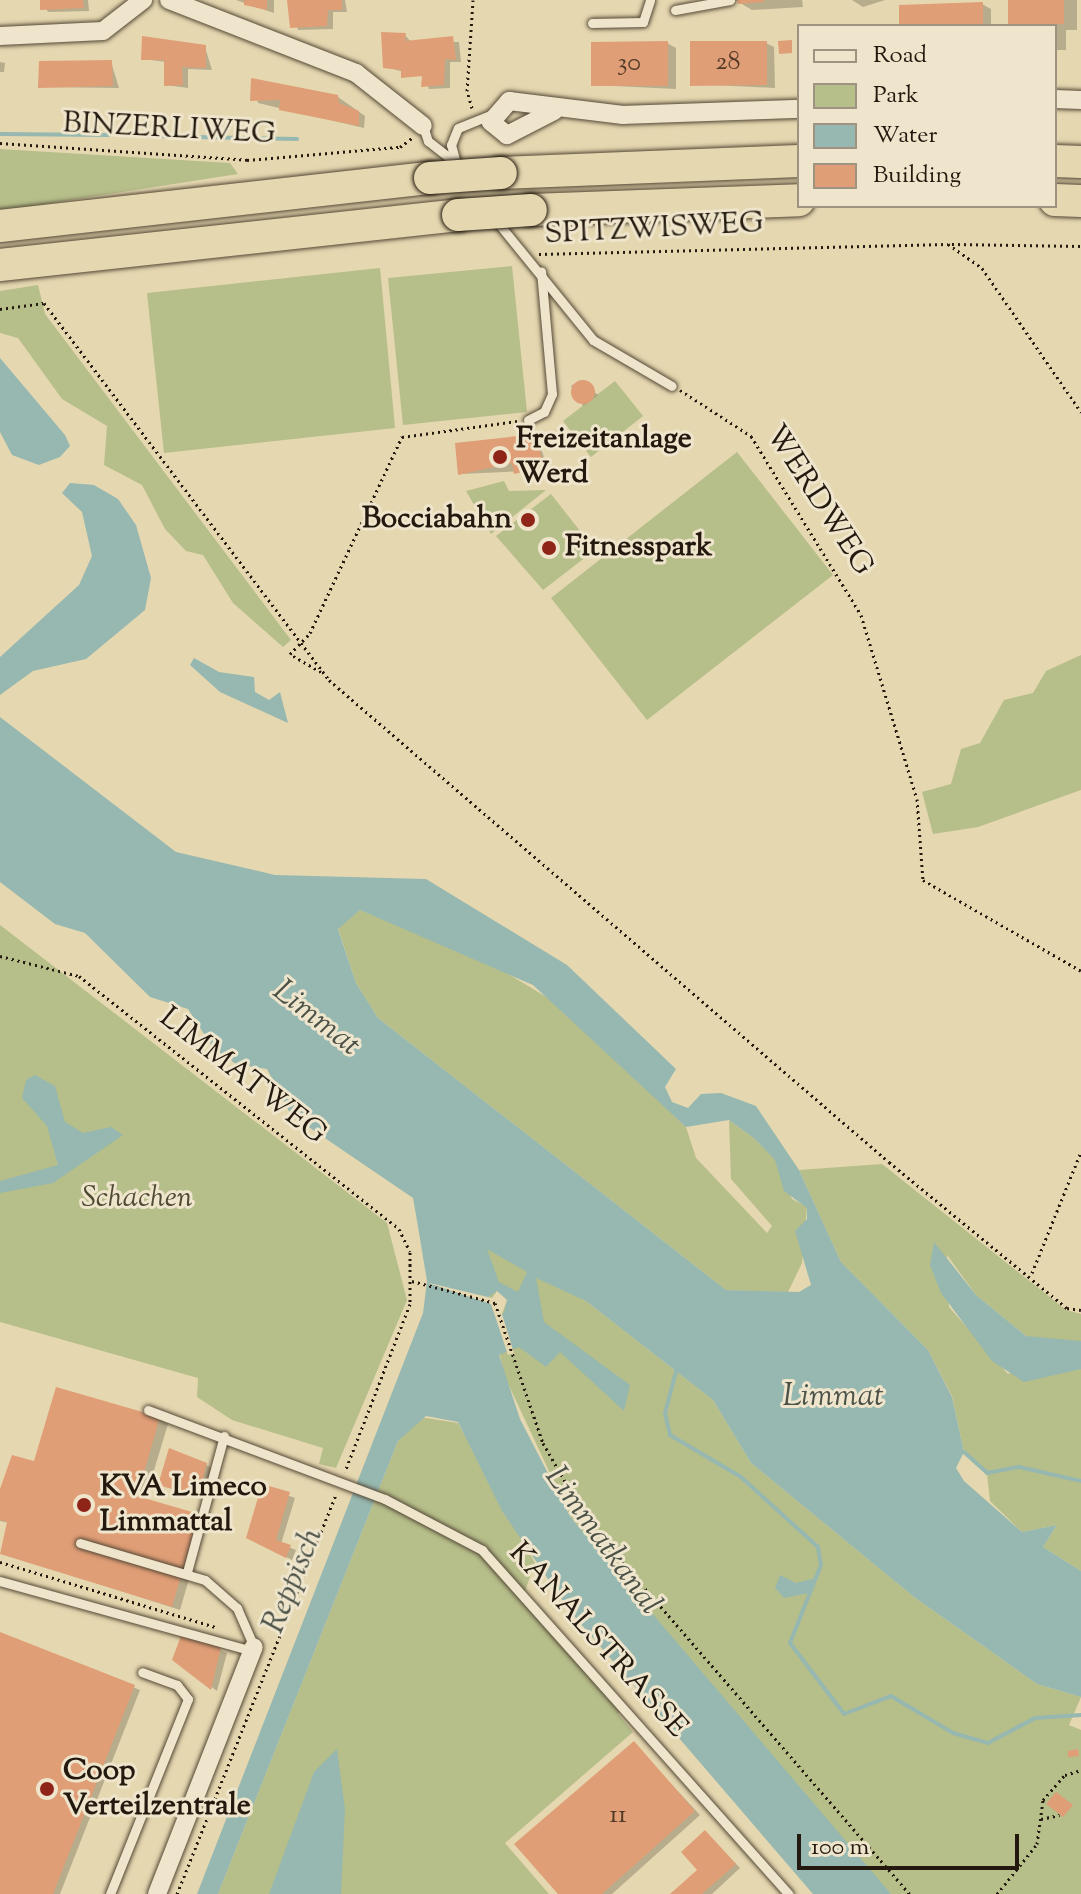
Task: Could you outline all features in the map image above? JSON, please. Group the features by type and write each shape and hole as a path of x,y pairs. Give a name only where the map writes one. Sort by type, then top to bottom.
{"highway":[{"path":"0,226 441,168 501,173 797,161"},
{"path":"1057,161 1081,162"},
{"path":"0,265 469,206 531,210 797,200"},
{"path":"1057,200 1081,201"}],"street":[{"path":"0,36 103,31 143,0"},
{"path":"169,0 356,73 423,126"},
{"path":"1057,99 1081,100"},
{"path":"554,111 507,135 494,129 482,116 509,101 554,111 657,116 797,109"},
{"path":"157,1894 253,1646"}],"lane":[{"path":"592,23 643,22 650,0"},
{"path":"675,10 730,0"},
{"path":"441,168 454,135 482,116"},
{"path":"423,126 441,168 470,185"},
{"path":"469,206 541,271 593,340 672,386"},
{"path":"528,420 544,412 552,394 541,271"},
{"name":"KANALSTRASSE","path":"148,1410 385,1499 482,1550 525,1590 789,1894"},
{"path":"187,1572 224,1436"},
{"path":"80,1543 187,1572 237,1608 253,1646"},
{"path":"0,1581 253,1646"},
{"path":"110,1894 188,1699 177,1685 142,1672"}],"path":[{"path":"473,0 467,91 482,116"},
{"name":"BINZERLIWEG","path":"0,143 247,160 400,147 423,126"},
{"path":"948,244 982,268 1081,412"},
{"name":"SPITZWISWEG","path":"528,258 644,247 1081,246"},
{"path":"0,309 44,303 321,672 1009,1260 1032,1273 1067,1308 1081,1310"},
{"name":"WERDWEG","path":"672,386 751,436 861,615 917,799 923,880 1081,971"},
{"path":"321,672 292,657 402,437 528,420"},
{"name":"LIMMATWEG","path":"0,956 79,976 375,1205 399,1229 412,1281"},
{"path":"1032,1273 1081,1152"},
{"path":"177,1894 344,1482 412,1281 491,1301 543,1443 590,1525 910,1894"},
{"path":"0,1562 253,1646"},
{"path":"997,1894 1037,1844 1045,1798 1065,1775 1081,1770"},
{"path":"1041,1819 1060,1815"}],"green space":[{"path":"0,149 230,163 238,174 0,211"},
{"path":"512,266 527,412 403,425 388,278"},
{"path":"380,268 395,428 164,453 147,293"},
{"path":"38,285 45,314 291,640 283,647 233,603 203,555 186,551 165,529 142,485 104,465 107,426 62,399 18,338 0,333 0,291"},
{"path":"615,381 643,416 591,457 563,421"},
{"path":"737,452 833,575 647,720 551,598"},
{"path":"504,481 509,491 546,490 491,534 466,491"},
{"name":"Fitnesspark","path":"551,494 595,550 543,590 496,536"},
{"path":"1081,655 1081,790 978,827 933,834 922,792 951,784 961,749 980,743 1004,700 1033,693 1046,671"},
{"path":"360,910 487,961 566,1009 686,1127 696,1158 767,1233 772,1226 731,1179 729,1120 755,1139 776,1160 792,1199 807,1207 802,1263 788,1292 726,1290 378,1018 356,983 338,928"},
{"name":"Schachen","path":"0,925 387,1223 407,1300 336,1468 319,1464 323,1448 232,1420 197,1397 198,1378 0,1322"},
{"path":"882,1164 1066,1310 1081,1314 1081,1571 1043,1547 1057,1525 1022,1532 990,1501 987,1473 964,1452 952,1396 928,1350 841,1262 799,1170","holes":["947,1255 976,1295 1026,1336 1062,1343 1008,1374 949,1307"]},
{"path":"487,1248 586,1301 713,1400 751,1463 914,1597 1037,1684 1081,1697 1069,1725 1081,1730 1081,1894 891,1894 882,1885 571,1518 505,1377 488,1306"},
{"path":"420,1417 458,1423 535,1563 525,1591 625,1708 618,1714 633,1732 505,1843 549,1894 218,1894 398,1441"}],"water":[{"path":"0,358 65,435 70,446 60,457 39,465 12,455 0,432"},
{"path":"70,483 94,485 118,499 136,525 151,578 145,610 86,659 33,671 0,695 0,657 79,585 92,556 82,512 62,493"},
{"path":"194,658 219,672 254,677 255,692 269,700 280,692 288,723 220,692 190,665"},
{"name":"Limmat","path":"0,717 176,852 275,875 426,879 567,965 676,1069 665,1087 672,1102 688,1108 701,1094 721,1093 756,1106 799,1170 841,1262 928,1350 952,1397 964,1452 956,1468 964,1481 1022,1532 1057,1525 1043,1547 1081,1571 1081,1697 1037,1684 914,1597 751,1463 713,1400 586,1301 536,1278 544,1322 630,1385 624,1411 560,1352 546,1367 519,1347 499,1355 520,1419 571,1518 891,1894 813,1894 569,1610 502,1511 458,1422 426,1416 398,1441 218,1894 197,1894 423,1313 427,1281 413,1198 291,1115 267,1069 236,1064 213,1048 188,1009 150,997 85,933 55,924 0,882","holes":["360,910 533,985 686,1127 729,1120 755,1139 775,1160 784,1191 807,1208 807,1219 795,1231 811,1285 799,1292 726,1290 378,1018 356,983 338,929","487,1249 527,1272 518,1292 499,1282","496,1292 507,1300 504,1313 495,1316 488,1297"]},
{"path":"35,1075 55,1086 65,1122 83,1133 111,1127 123,1135 53,1183 0,1193 0,1181 58,1165 47,1126 22,1098 26,1080"},
{"path":"934,1242 976,1295 1026,1336 1081,1341 1081,1369 1024,1382 992,1361 941,1293 930,1265"},
{"path":"780,1575 796,1583 816,1578 809,1593 784,1598 775,1588"},
{"path":"337,1749 345,1809 341,1894 269,1894 314,1772"}],"pier":[{"path":"425,1282 492,1298 497,1291 507,1300 502,1314 514,1353 508,1355 491,1304"}],"building":[{"path":"40,0 83,0 84,8 40,10"},
{"path":"244,0 267,0 267,10 244,5"},
{"path":"287,0 342,0 342,10 328,10 327,26 290,28"},
{"path":"737,0 764,0 764,2 738,4"},
{"path":"1008,0 1064,0 1064,24 1008,24"},
{"path":"983,2 983,24 899,24 899,5"},
{"path":"381,32 406,33 405,41 453,36 456,60 445,59 444,85 421,87 422,76 401,78 401,70 383,68"},
{"path":"142,36 206,45 206,68 182,67 183,85 164,86 164,60 141,60"},
{"path":"792,40 792,53 779,54 778,41"},
{"path":"668,41 668,86 591,86 591,42"},
{"path":"690,41 767,41 767,85 690,86"},
{"path":"112,60 113,86 38,88 39,61"},
{"path":"251,78 338,95 339,103 359,111 359,126 279,110 280,100 250,101"},
{"path":"583,380 592,383 595,392 592,401 583,404 574,401 571,392 574,383"},
{"name":"Freizeitanlage Werd","path":"536,434 544,467 514,474 512,463 458,475 455,443"},
{"name":"KVA Limeco Limmattal","path":"56,1387 160,1417 137,1496 199,1514 172,1607 0,1554 7,1522 0,1520 0,1489 12,1455 34,1461"},
{"path":"169,1448 207,1463 198,1496 158,1485"},
{"path":"262,1484 290,1492 276,1540 291,1545 286,1558 246,1538"},
{"name":"Coop Verteilzentrale","path":"0,1632 135,1685 53,1894 0,1894"},
{"path":"182,1633 221,1647 211,1690 172,1660"},
{"path":"634,1741 695,1811 602,1894 558,1894 514,1844"},
{"path":"1078,1749 1079,1756 1068,1757 1068,1751"},
{"path":"1056,1792 1073,1805 1063,1817 1046,1804"},
{"path":"705,1830 736,1864 702,1894 670,1894 697,1870 681,1852"}],"waterway":[{"path":"0,134 109,135"},
{"path":"148,136 297,139"},
{"path":"677,1368 665,1413 670,1435 741,1477 818,1547 821,1565 790,1643 844,1714 891,1696 953,1733 988,1743 1035,1718 1081,1715"},
{"path":"964,1452 987,1473 1019,1467 1081,1481"}],"place":[{"name":"Freizeitanlage Werd","path":"500,457"},
{"name":"Bocciabahn","path":"528,520"},
{"name":"Fitnesspark","path":"549,548"},
{"name":"KVA Limeco Limmattal","path":"84,1505"},
{"name":"Coop Verteilzentrale","path":"47,1789"}],"water label":[{"name":"Limmatkanal","path":"602,1541"},
{"name":"Reppisch","path":"294,1581"}]}
